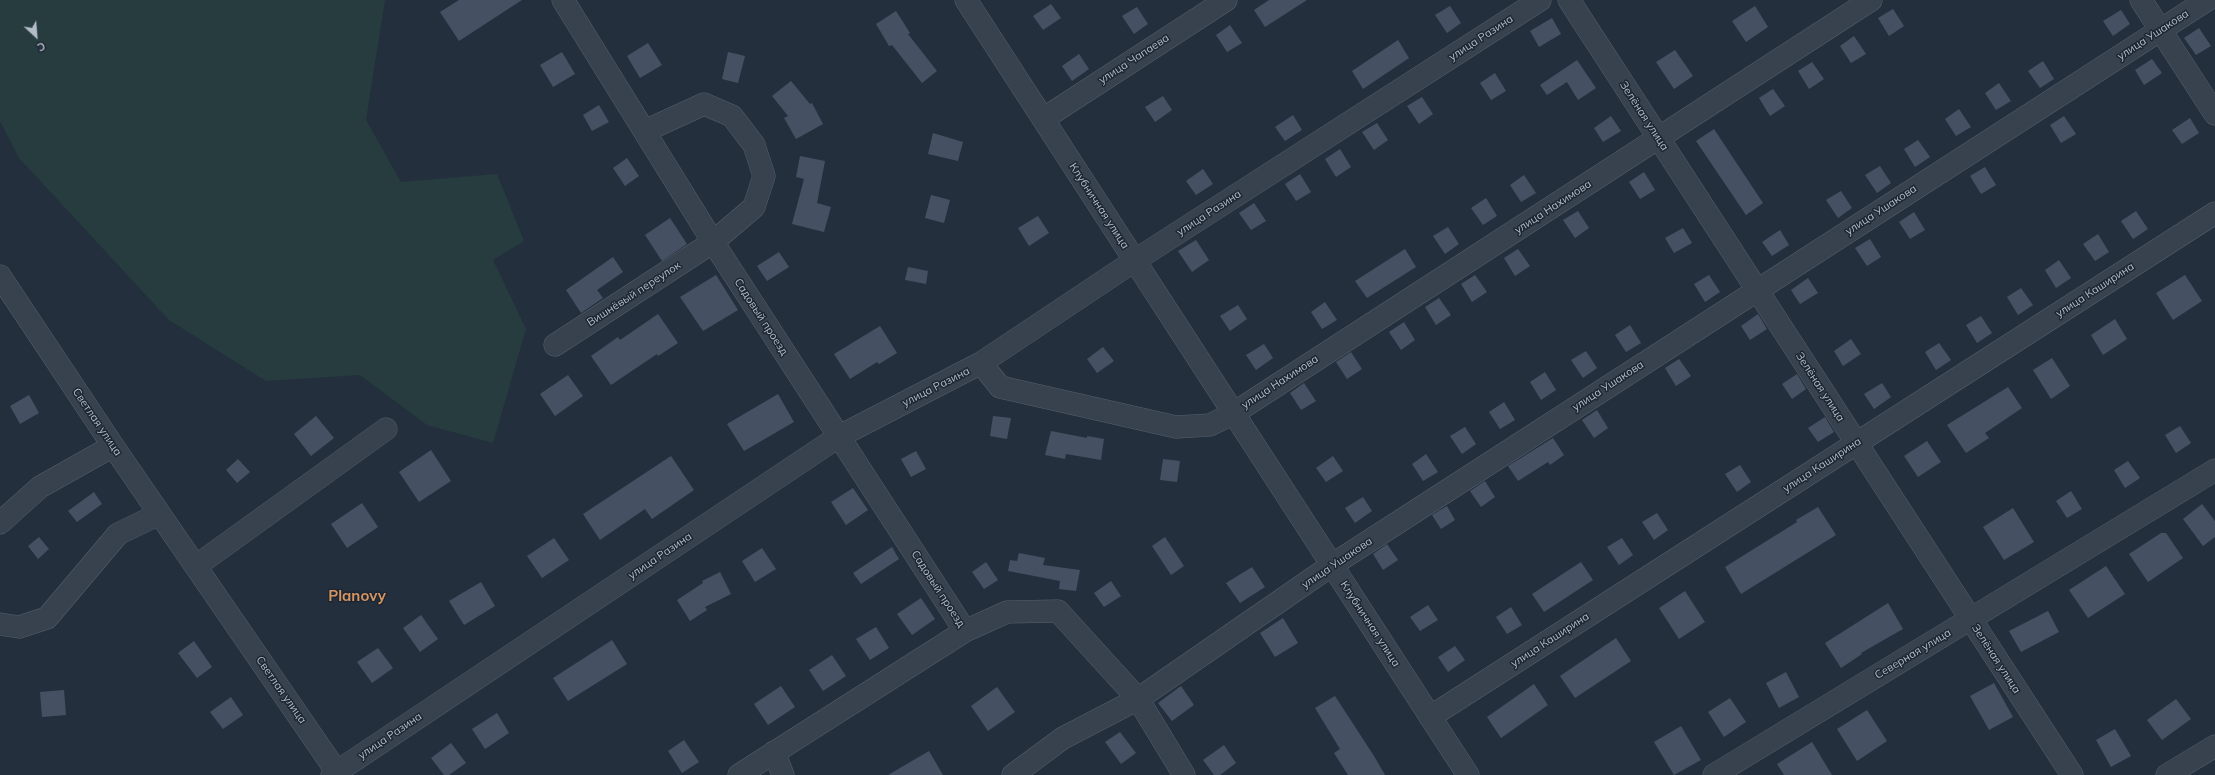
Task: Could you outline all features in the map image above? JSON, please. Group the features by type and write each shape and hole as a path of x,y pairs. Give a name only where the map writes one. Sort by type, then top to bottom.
{"street":[{"name":"Садовый проезд","path":"563,0 645,130 713,242 965,631"},
{"name":"Клубничная улица","path":"966,0 1468,775"},
{"name":"улица Чапаева","path":"1043,119 1226,0"},
{"name":"улица Разина","path":"336,774 838,437 981,364 1134,260 1540,0"},
{"name":"Зелёная улица","path":"1569,0 2072,775"},
{"name":"улица Нахимова","path":"1234,412 1871,0"},
{"path":"2141,0 2215,114"},
{"name":"улица Ушакова","path":"1013,775 1063,738 1138,699 1332,566 2207,0"},
{"name":"Вишнёвый переулок","path":"555,346 713,242 754,207 764,176 754,145 732,116 704,104 645,130"},
{"name":"улица Каширина","path":"1430,717 2215,213"},
{"name":"Светлая улица","path":"0,276 112,446 196,566 336,774"},
{"path":"981,364 1000,387 1176,427 1210,425 1234,412"},
{"path":"196,566 386,429"},
{"path":"0,523 40,487 112,446"},
{"name":"Северная улица","path":"1714,775 2215,470"},
{"path":"0,624 19,627 47,618 118,534 159,514"},
{"name":"Садовый проезд","path":"739,775 965,631 1007,612 1058,611 1138,699 1184,775"},
{"path":"2168,775 2215,746"},
{"path":"774,752 783,775"}],"green space":[{"path":"0,0 385,0 366,120 401,182 497,174 524,241 493,260 526,329 493,443 427,425 360,375 266,381 169,320 19,158 0,121"}],"building":[{"path":"459,0 522,0 459,41 440,12"},
{"path":"1269,0 1307,0 1265,27 1254,10"},
{"path":"1051,4 1061,18 1043,30 1033,16"},
{"path":"1450,6 1461,23 1447,33 1435,15"},
{"path":"1755,6 1768,27 1746,42 1732,21"},
{"path":"1137,7 1148,24 1134,34 1122,16"},
{"path":"1893,9 1904,26 1889,36 1878,18"},
{"path":"2121,10 2130,24 2113,36 2103,21"},
{"path":"896,11 910,33 908,34 937,71 922,83 892,45 889,46 876,24"},
{"path":"1552,18 1561,34 1539,47 1530,31"},
{"path":"1230,25 1242,43 1227,52 1216,35"},
{"path":"2199,28 2211,46 2196,55 2184,38"},
{"path":"1854,36 1866,54 1851,63 1840,46"},
{"path":"1398,40 1409,58 1363,89 1352,71"},
{"path":"648,43 662,65 640,78 627,56"},
{"path":"1675,50 1693,76 1674,89 1656,62"},
{"path":"562,52 575,74 553,87 540,65"},
{"path":"728,52 745,56 738,83 722,79"},
{"path":"1079,54 1089,69 1072,81 1062,66"},
{"path":"2152,59 2162,73 2144,85 2135,70"},
{"path":"1577,60 1596,88 1578,100 1567,82 1547,95 1540,85"},
{"path":"2043,61 2054,79 2040,88 2028,71"},
{"path":"1812,62 1824,79 1809,89 1798,71"},
{"path":"1495,73 1506,91 1491,100 1480,83"},
{"path":"791,81 810,104 812,103 823,124 796,139 784,118 788,116 772,96"},
{"path":"1999,83 2011,101 1996,110 1985,93"},
{"path":"1773,89 1785,106 1770,116 1759,98"},
{"path":"1163,96 1172,110 1155,122 1145,107"},
{"path":"1422,97 1433,114 1419,124 1407,106"},
{"path":"599,105 609,122 592,131 583,115"},
{"path":"1959,109 1971,127 1956,136 1945,119"},
{"path":"1293,115 1302,130 1285,141 1275,127"},
{"path":"1611,116 1621,131 1603,142 1594,128"},
{"path":"2064,116 2076,134 2061,143 2050,125"},
{"path":"2190,118 2199,133 2182,144 2172,130"},
{"path":"1377,123 1388,140 1374,150 1362,132"},
{"path":"1714,129 1763,203 1746,215 1696,141"},
{"path":"933,133 963,142 958,161 928,154"},
{"path":"1918,140 1930,157 1915,167 1904,149"},
{"path":"1340,149 1351,167 1336,177 1325,159"},
{"path":"800,156 825,161 817,203 831,207 824,232 792,224 804,179 796,177"},
{"path":"627,158 639,176 625,186 613,168"},
{"path":"1880,166 1891,183 1877,193 1865,175"},
{"path":"1985,167 1996,185 1981,194 1970,176"},
{"path":"1203,169 1213,184 1196,195 1186,181"},
{"path":"1644,172 1655,190 1640,199 1629,182"},
{"path":"1300,174 1311,192 1296,201 1285,184"},
{"path":"1524,175 1536,193 1521,202 1510,185"},
{"path":"1841,191 1852,208 1838,218 1826,200"},
{"path":"931,195 950,200 944,223 925,218"},
{"path":"1486,198 1497,216 1483,225 1471,208"},
{"path":"1254,203 1266,221 1251,230 1239,213"},
{"path":"1578,211 1589,228 1575,238 1563,220"},
{"path":"2136,211 2148,229 2133,239 2121,221"},
{"path":"1914,212 1925,230 1910,239 1899,222"},
{"path":"1038,216 1049,233 1029,246 1018,228"},
{"path":"670,218 687,244 662,261 645,235"},
{"path":"1448,227 1459,244 1445,254 1433,236"},
{"path":"1683,228 1692,243 1674,253 1665,238"},
{"path":"1780,230 1789,245 1772,256 1762,242"},
{"path":"2098,234 2109,252 2095,261 2083,244"},
{"path":"1870,239 1881,257 1867,266 1855,248"},
{"path":"1196,240 1209,260 1192,272 1178,251"},
{"path":"1405,249 1416,267 1367,298 1355,281"},
{"path":"1518,249 1530,266 1515,276 1504,258"},
{"path":"779,252 789,267 767,281 757,266"},
{"path":"613,257 623,272 597,290 603,298 581,313 566,290"},
{"path":"2059,260 2071,278 2056,288 2045,270"},
{"path":"908,267 928,271 926,284 905,280"},
{"path":"716,275 738,310 703,331 680,297"},
{"path":"1475,275 1487,292 1472,302 1461,284"},
{"path":"1709,275 1720,292 1705,302 1694,284"},
{"path":"2185,275 2202,301 2173,320 2156,293"},
{"path":"1808,278 1818,293 1800,304 1791,290"},
{"path":"2021,288 2033,305 2018,315 2007,297"},
{"path":"1439,298 1451,315 1436,325 1425,307"},
{"path":"1325,302 1337,320 1322,329 1311,312"},
{"path":"1238,305 1247,319 1230,331 1220,316"},
{"path":"658,314 678,343 658,356 657,354 611,385 591,356 618,337 620,340"},
{"path":"1758,314 1767,329 1750,340 1741,326"},
{"path":"1981,316 1992,333 1977,343 1966,325"},
{"path":"2115,319 2127,339 2103,355 2091,335"},
{"path":"1404,322 1415,340 1401,350 1389,332"},
{"path":"1630,325 1641,343 1626,352 1615,335"},
{"path":"880,326 897,353 879,364 877,362 850,379 834,354"},
{"path":"1851,339 1861,354 1843,366 1834,351"},
{"path":"1939,343 1951,360 1936,370 1925,352"},
{"path":"1264,344 1273,358 1256,370 1246,355"},
{"path":"1103,347 1114,361 1097,373 1087,359"},
{"path":"1586,351 1597,368 1583,378 1571,360"},
{"path":"1351,352 1362,369 1347,379 1336,362"},
{"path":"2052,358 2070,386 2051,399 2033,370"},
{"path":"1679,359 1691,376 1676,386 1665,368"},
{"path":"1545,372 1556,390 1541,400 1530,382"},
{"path":"1797,374 1806,389 1792,399 1782,384"},
{"path":"568,375 583,396 555,416 540,394"},
{"path":"1304,383 1316,401 1301,410 1290,393"},
{"path":"1882,383 1891,397 1874,409 1864,394"},
{"path":"2008,387 2022,408 1985,433 1989,438 1966,453 1947,425"},
{"path":"778,394 794,422 744,451 727,424"},
{"path":"29,395 39,413 20,424 10,406"},
{"path":"1504,402 1515,420 1500,429 1489,412"},
{"path":"1597,410 1608,428 1594,438 1582,420"},
{"path":"316,416 334,438 311,456 294,434"},
{"path":"993,416 1011,418 1007,439 990,436"},
{"path":"1825,417 1834,432 1818,442 1808,428"},
{"path":"2180,426 2191,443 2176,453 2165,435"},
{"path":"1465,427 1476,444 1462,454 1450,436"},
{"path":"1051,431 1087,438 1087,436 1104,439 1101,460 1066,454 1065,459 1045,455"},
{"path":"1553,438 1564,455 1550,465 1548,462 1518,481 1508,466"},
{"path":"1927,441 1941,462 1918,477 1904,456"},
{"path":"431,450 451,481 419,502 399,472"},
{"path":"916,451 926,469 911,477 901,459"},
{"path":"1426,454 1438,472 1423,481 1412,464"},
{"path":"671,456 694,490 652,519 645,509 600,540 583,514"},
{"path":"1333,456 1343,471 1326,482 1316,468"},
{"path":"238,459 250,472 237,483 226,470"},
{"path":"1163,459 1180,461 1177,482 1160,480"},
{"path":"2128,461 2140,478 2125,488 2114,470"},
{"path":"1740,465 1751,482 1737,492 1725,474"},
{"path":"1485,481 1495,497 1481,507 1470,491"},
{"path":"853,488 868,510 846,525 831,502"},
{"path":"2071,491 2082,509 2067,518 2056,501"},
{"path":"94,492 102,504 77,522 68,511"},
{"path":"1363,497 1372,511 1355,523 1345,508"},
{"path":"362,503 378,527 347,548 331,524"},
{"path":"2202,504 2215,521 2215,537 2203,546 2183,519"},
{"path":"1447,506 1455,520 1441,529 1432,515"},
{"path":"1818,507 1836,535 1741,594 1725,567 1797,522 1796,520"},
{"path":"2013,508 2034,542 2004,560 1983,527"},
{"path":"1657,513 1668,530 1654,540 1642,522"},
{"path":"2161,533 2166,533 2183,558 2148,582 2129,554"},
{"path":"39,537 49,549 38,559 28,546"},
{"path":"1165,537 1184,566 1171,575 1152,546"},
{"path":"554,538 569,560 542,578 527,556"},
{"path":"1622,538 1633,555 1619,565 1607,547"},
{"path":"1387,544 1398,560 1383,570 1373,554"},
{"path":"892,547 899,559 861,584 853,573"},
{"path":"762,548 776,569 755,582 742,561"},
{"path":"1019,553 1045,558 1043,565 1080,570 1076,591 1059,589 1060,581 1008,571 1010,560 1017,561"},
{"path":"986,562 998,580 984,589 972,572"},
{"path":"1581,562 1593,580 1544,612 1532,594"},
{"path":"2106,566 2125,594 2088,618 2069,590"},
{"path":"1252,567 1265,587 1240,603 1226,583"},
{"path":"720,572 731,594 705,607 707,610 690,621 677,600 703,583 702,581"},
{"path":"1111,581 1121,596 1104,607 1094,593"},
{"path":"481,582 495,606 464,625 449,601"},
{"path":"1685,591 1705,622 1679,639 1659,608"},
{"path":"921,598 935,619 912,635 897,614"},
{"path":"1888,603 1903,629 1861,653 1862,654 1841,668 1825,643"},
{"path":"1428,605 1438,620 1420,631 1410,617"},
{"path":"1511,607 1522,625 1507,634 1496,617"},
{"path":"2048,611 2059,632 2021,652 2009,631"},
{"path":"421,615 438,639 420,652 403,628"},
{"path":"1283,618 1298,643 1275,657 1260,633"},
{"path":"876,627 889,648 870,660 856,639"},
{"path":"1616,638 1631,661 1575,698 1560,676"},
{"path":"612,640 627,664 568,701 553,678"},
{"path":"194,641 212,667 197,678 178,653"},
{"path":"1455,646 1465,660 1448,672 1438,657"},
{"path":"378,648 393,668 372,683 357,662"},
{"path":"832,655 846,676 823,691 809,670"},
{"path":"1786,672 1799,697 1779,708 1766,683"},
{"path":"1994,683 2013,717 1989,730 1970,696"},
{"path":"1534,684 1548,705 1501,738 1487,717"},
{"path":"781,686 795,707 768,725 754,704"},
{"path":"1181,686 1194,705 1172,721 1158,703"},
{"path":"997,687 1015,712 988,731 971,706"},
{"path":"64,690 66,715 42,717 40,692"},
{"path":"1335,696 1385,775 1348,775 1334,753 1340,749 1315,708"},
{"path":"231,697 243,715 223,729 210,712"},
{"path":"1730,698 1746,722 1724,737 1708,712"},
{"path":"2176,699 2191,719 2162,740 2147,720"},
{"path":"1867,710 1887,741 1857,761 1837,729"},
{"path":"497,713 509,733 485,749 472,729"},
{"path":"1681,726 1701,760 1674,775 1654,742"},
{"path":"2115,729 2131,756 2111,767 2096,740"},
{"path":"1120,732 1136,753 1121,764 1105,742"},
{"path":"684,740 699,762 682,773 668,751"},
{"path":"1812,742 1832,775 1784,775 1777,764"},
{"path":"451,743 466,763 449,775 444,775 431,758"},
{"path":"1224,745 1236,763 1220,775 1214,775 1203,760"},
{"path":"929,751 943,775 888,775"}],"district":[{"name":"Planovy","path":"357,596"}]}
